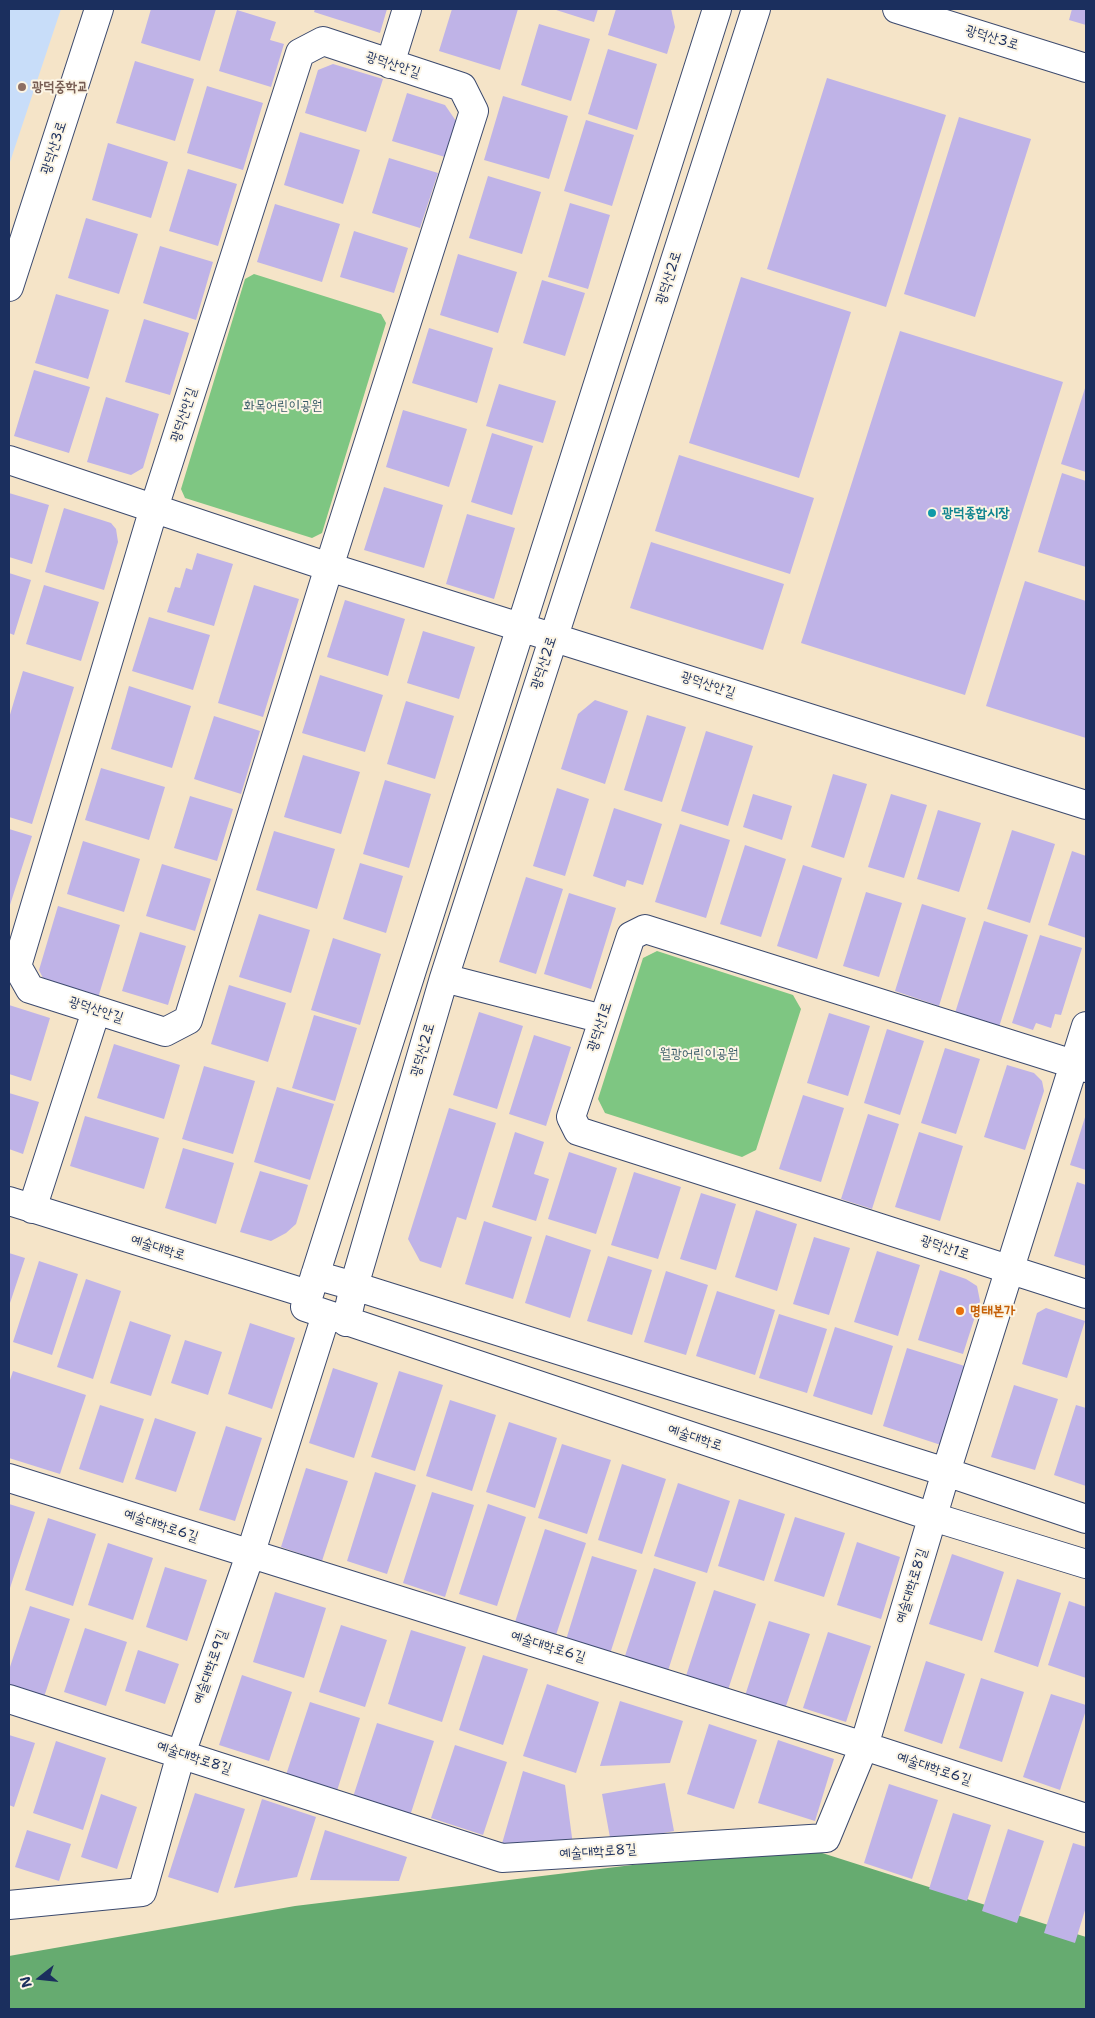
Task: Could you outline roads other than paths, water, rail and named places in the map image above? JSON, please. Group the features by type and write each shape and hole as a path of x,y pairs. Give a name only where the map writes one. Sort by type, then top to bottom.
{"street":[{"name":"광덕산3로","path":"9,287 99,9"},
{"path":"390,64 407,9"},
{"path":"320,1303 522,626 717,9"},
{"name":"광덕산2로","path":"320,1303 354,1286 444,978 756,9"},
{"name":"광덕산3로","path":"897,9 1086,68"},
{"name":"광덕산안길","path":"323,41 390,64 462,88 474,111 188,1020 165,1032 30,989 18,966 154,508 300,53 323,41"},
{"name":"광덕산안길","path":"9,460 329,567 522,626 1086,805"},
{"name":"광덕산1로","path":"1080,1066 645,929 630,936 571,1117 578,1131 1086,1294"},
{"path":"444,978 603,1019"},
{"path":"20,1205 96,1010"},
{"path":"946,1472 1009,1269 1080,1066 1086,1026"},
{"name":"예술대학로","path":"20,1205 320,1303 933,1516 1086,1564"},
{"name":"예술대학로","path":"320,1303 354,1286 946,1472 1086,1518"},
{"name":"예술대학로9길","path":"9,1905 142,1892 181,1754 250,1555 320,1303"},
{"name":"예술대학로8길","path":"9,1698 502,1858 826,1838 864,1746 946,1472"},
{"name":"예술대학로6길","path":"9,1478 864,1746 1086,1818"}],"place":[{"name":"광덕중학교","path":"22,87"},
{"name":"광덕종합시장","path":"932,513"},
{"name":"명태본가","path":"960,1311"}],"park label":[{"name":"화목어린이공원","path":"283,406"},
{"name":"월광어린이공원","path":"699,1054"}]}
